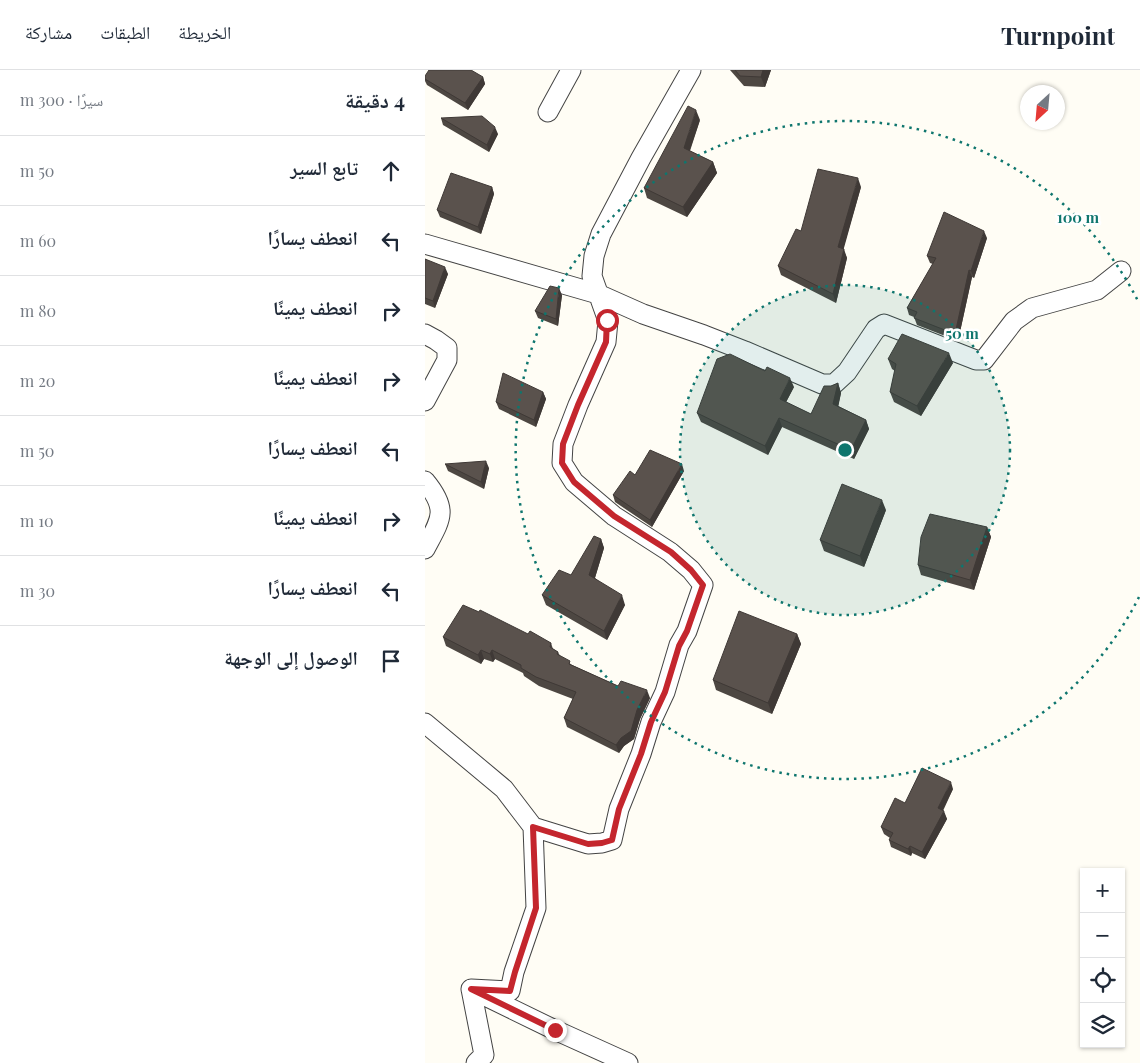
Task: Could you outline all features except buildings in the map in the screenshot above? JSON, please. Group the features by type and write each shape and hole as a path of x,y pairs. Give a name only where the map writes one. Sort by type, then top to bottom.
{"street":[{"path":"548,112 571,70"},
{"path":"533,827 588,844 612,840 619,809 641,754 651,722 665,692 679,646 687,631 703,585 691,570 671,552 614,516 574,482 562,463 563,444 606,342 607,320 592,276 594,256 601,234 691,70"},
{"path":"425,244 598,294 643,314 745,351 822,384 834,384 847,372 876,329 884,324 977,360 984,360 1014,321 1032,308 1097,290 1121,271"},
{"path":"425,334 447,348 447,360 425,401"},
{"path":"425,480 437,497 441,506 441,515 425,549"},
{"path":"425,723 504,789 533,827 536,908 510,991 471,989"},
{"path":"471,989 484,1055 476,1063"},
{"path":"471,989 628,1063"}],"route":[{"path":"555,1030 471,989 510,991 536,908 533,827 588,844 612,840 619,809 641,754 651,722 665,692 679,646 687,631 703,585 691,570 671,552 614,516 574,482 562,463 563,444 606,342 607,320"}]}
